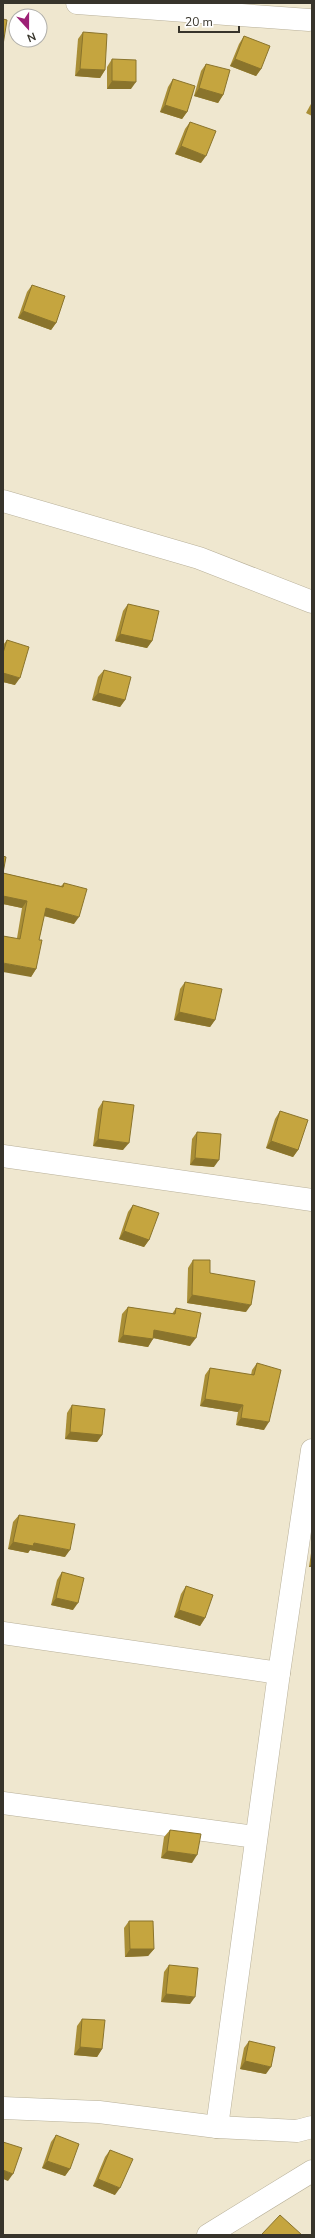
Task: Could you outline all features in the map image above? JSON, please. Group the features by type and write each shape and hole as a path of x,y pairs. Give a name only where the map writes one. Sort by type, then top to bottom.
{"street":[{"path":"77,3 311,15"},
{"path":"3,501 199,558 312,602"},
{"path":"3,1156 312,1200"},
{"path":"216,2127 279,1673 312,1450"},
{"path":"3,1633 279,1673"},
{"path":"3,1804 256,1837"},
{"path":"3,2108 99,2112 216,2127 297,2131 312,2127"},
{"path":"208,2235 312,2171"}],"building":[{"path":"3,19 7,20 3,45"},
{"path":"83,32 107,34 105,70 80,69"},
{"path":"244,36 270,46 261,69 235,59"},
{"path":"112,59 136,60 136,82 112,81"},
{"path":"206,64 230,70 223,95 199,88"},
{"path":"173,79 195,86 187,112 165,105"},
{"path":"190,122 216,131 206,156 181,146"},
{"path":"32,285 65,296 56,323 23,311"},
{"path":"128,604 159,611 152,641 120,634"},
{"path":"7,640 29,647 20,678 3,673 3,653"},
{"path":"104,670 131,677 125,700 98,693"},
{"path":"3,856 6,857 3,873"},
{"path":"3,873 63,887 64,883 87,889 79,917 46,908 39,940 42,940 36,969 3,963 3,936 20,939 27,901 3,896"},
{"path":"185,982 222,989 215,1020 179,1012"},
{"path":"103,1101 134,1105 129,1143 98,1139"},
{"path":"280,1111 308,1120 298,1150 271,1141"},
{"path":"197,1132 221,1134 219,1160 195,1158"},
{"path":"133,1205 159,1213 149,1240 124,1231"},
{"path":"193,1260 210,1260 210,1273 255,1281 251,1305 192,1295"},
{"path":"128,1307 175,1314 176,1308 201,1313 196,1338 154,1330 153,1339 123,1335"},
{"path":"257,1363 281,1370 269,1422 241,1418 243,1405 205,1399 210,1368 254,1375"},
{"path":"72,1405 105,1409 102,1435 70,1432"},
{"path":"19,1515 75,1524 70,1550 34,1543 33,1546 13,1542"},
{"path":"62,1572 84,1578 78,1603 56,1598"},
{"path":"186,1586 213,1595 205,1618 179,1610"},
{"path":"170,1830 201,1834 197,1855 167,1851"},
{"path":"129,1921 153,1921 154,1949 130,1949"},
{"path":"169,1965 198,1968 195,1997 166,1994"},
{"path":"82,2019 105,2020 102,2049 80,2047"},
{"path":"249,2041 275,2047 271,2067 245,2061"},
{"path":"56,2135 79,2144 70,2169 47,2161"},
{"path":"3,2142 22,2148 13,2174 3,2170"},
{"path":"110,2150 133,2159 120,2188 98,2179"},
{"path":"280,2215 302,2235 263,2235 262,2234"}]}
